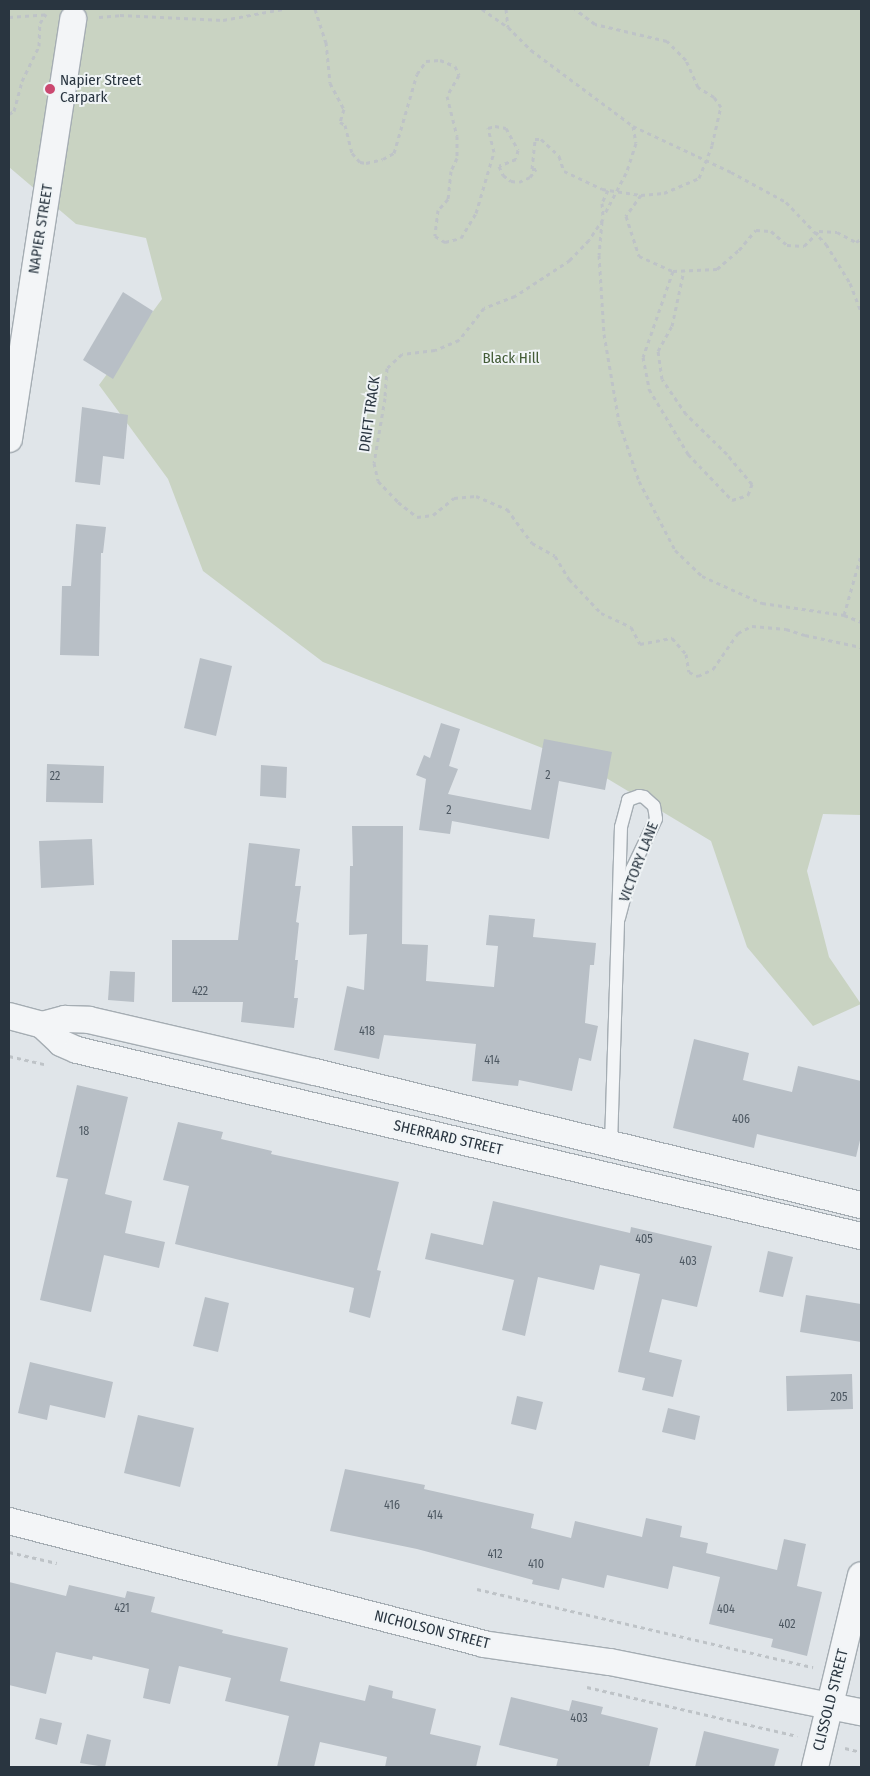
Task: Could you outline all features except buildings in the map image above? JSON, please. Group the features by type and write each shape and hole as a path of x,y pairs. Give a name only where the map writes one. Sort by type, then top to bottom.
{"street":[{"name":"NAPIER STREET","path":"9,438 73,19"},
{"name":"SHERRARD STREET","path":"9,1016 42,1025 62,1043 77,1050 861,1236"},
{"name":"SHERRARD STREET","path":"42,1025 65,1019 89,1020 315,1072 861,1204"},
{"name":"NICHOLSON STREET","path":"9,1521 483,1644 610,1662 861,1712"},
{"name":"CLISSOLD STREET","path":"815,1767 830,1706 857,1613 861,1575"}],"lane":[{"name":"VICTORY LANE","path":"611,1145 621,828 628,800 639,796 644,797 654,806 656,819 632,869 619,918"}],"path":[{"path":"9,114 14,111 22,81 39,46 40,23 49,9"},
{"path":"9,18 46,14 73,19 120,15 223,20 283,9"},
{"path":"315,9 326,42 330,83 344,109 340,122 345,125 352,153 360,162 366,163 383,159 394,153 417,74 426,60 440,60 455,66 458,75 447,96 457,136 457,158 450,171 451,184 448,199 438,210 435,236 445,242 460,238 476,213 494,152 488,128 495,126 506,128 518,150 516,159 499,166 503,175 511,181 519,182 530,177 536,169 532,169 535,139 541,139 559,156 564,171 584,182 608,190 641,195 664,193 699,178 712,145 720,107 714,97 698,87 686,60 667,41 595,24 575,9"},
{"path":"482,9 508,28 530,50 633,126 706,160 786,202 826,244 850,282 861,311"},
{"path":"506,9 508,28"},
{"path":"633,126 636,143 626,172 603,219 599,256 604,334 619,422 639,481 675,550 702,576 762,603 844,615 861,622"},
{"name":"DRIFT TRACK","path":"608,190 602,202 603,219 589,240 570,260 515,296 484,308 459,340 435,350 402,354 387,368 385,398 374,463 378,481 398,502 417,517 433,515 454,498 476,496 507,509 532,543 555,556 569,579 601,613 631,628 640,644 672,638 686,654 689,672 698,676 713,669 738,633 752,626 786,629 805,636 861,648"},
{"path":"641,195 626,216 639,256 673,271 717,268 739,250 756,230 771,231 787,245 804,246 819,231 837,232 856,242 861,239"},
{"path":"673,271 642,357 649,389 688,454 732,500 748,495 752,484 727,454 686,414 662,379 658,351 672,326 684,270"},
{"path":"844,615 861,555"},
{"path":"477,1589 812,1667"}],"green space":[{"name":"Black Hill","path":"9,9 861,9 861,815 823,814 807,871 829,957 861,1004 813,1026 747,947 711,841 583,764 323,662 203,571 168,479 99,385 162,299 146,238 76,224 9,167"}],"place":[{"name":"Napier Street Carpark","path":"50,89"}]}
